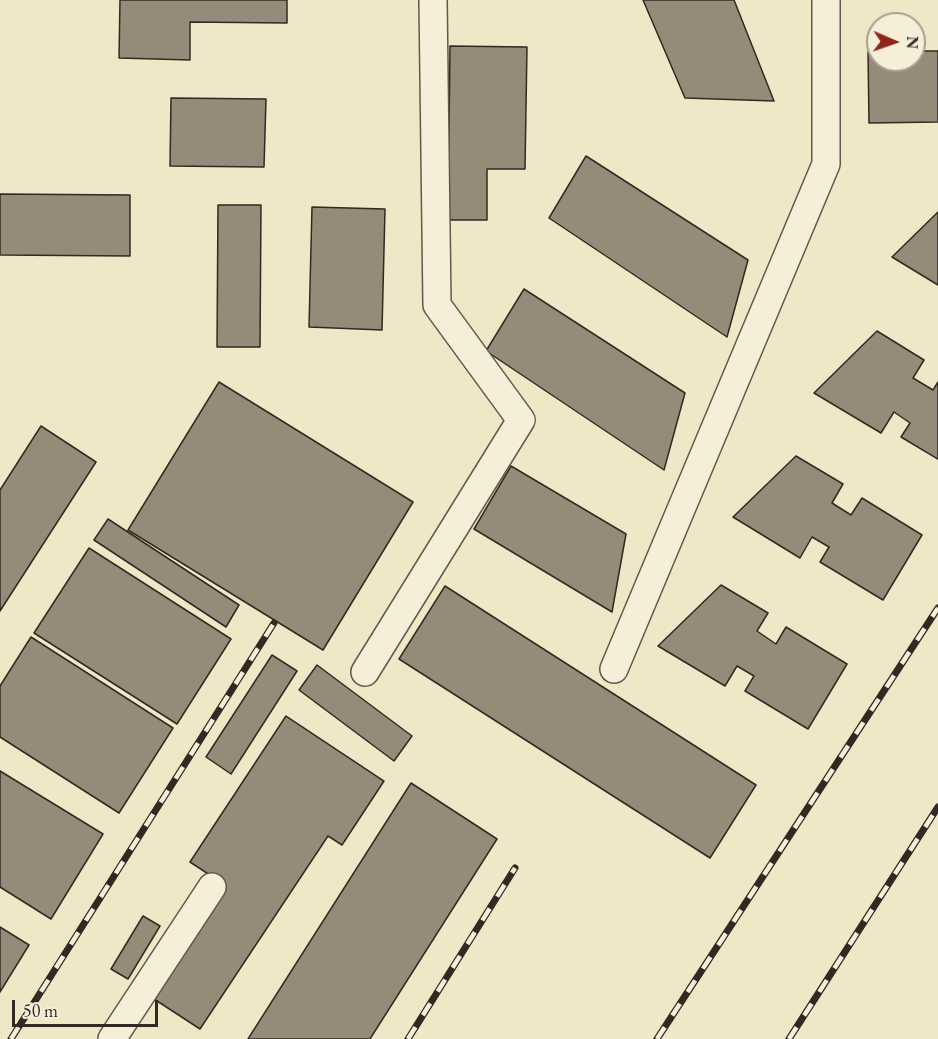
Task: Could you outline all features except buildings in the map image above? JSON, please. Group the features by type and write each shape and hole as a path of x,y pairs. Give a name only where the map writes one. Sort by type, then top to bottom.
{"street":[{"path":"365,672 521,420 437,305 433,0"},
{"path":"614,669 826,164 826,0"},
{"path":"112,1039 212,886"}],"railway":[{"path":"657,1039 938,608"},
{"path":"11,1039 274,623"},
{"path":"789,1039 938,807"},
{"path":"408,1039 515,868"}]}
